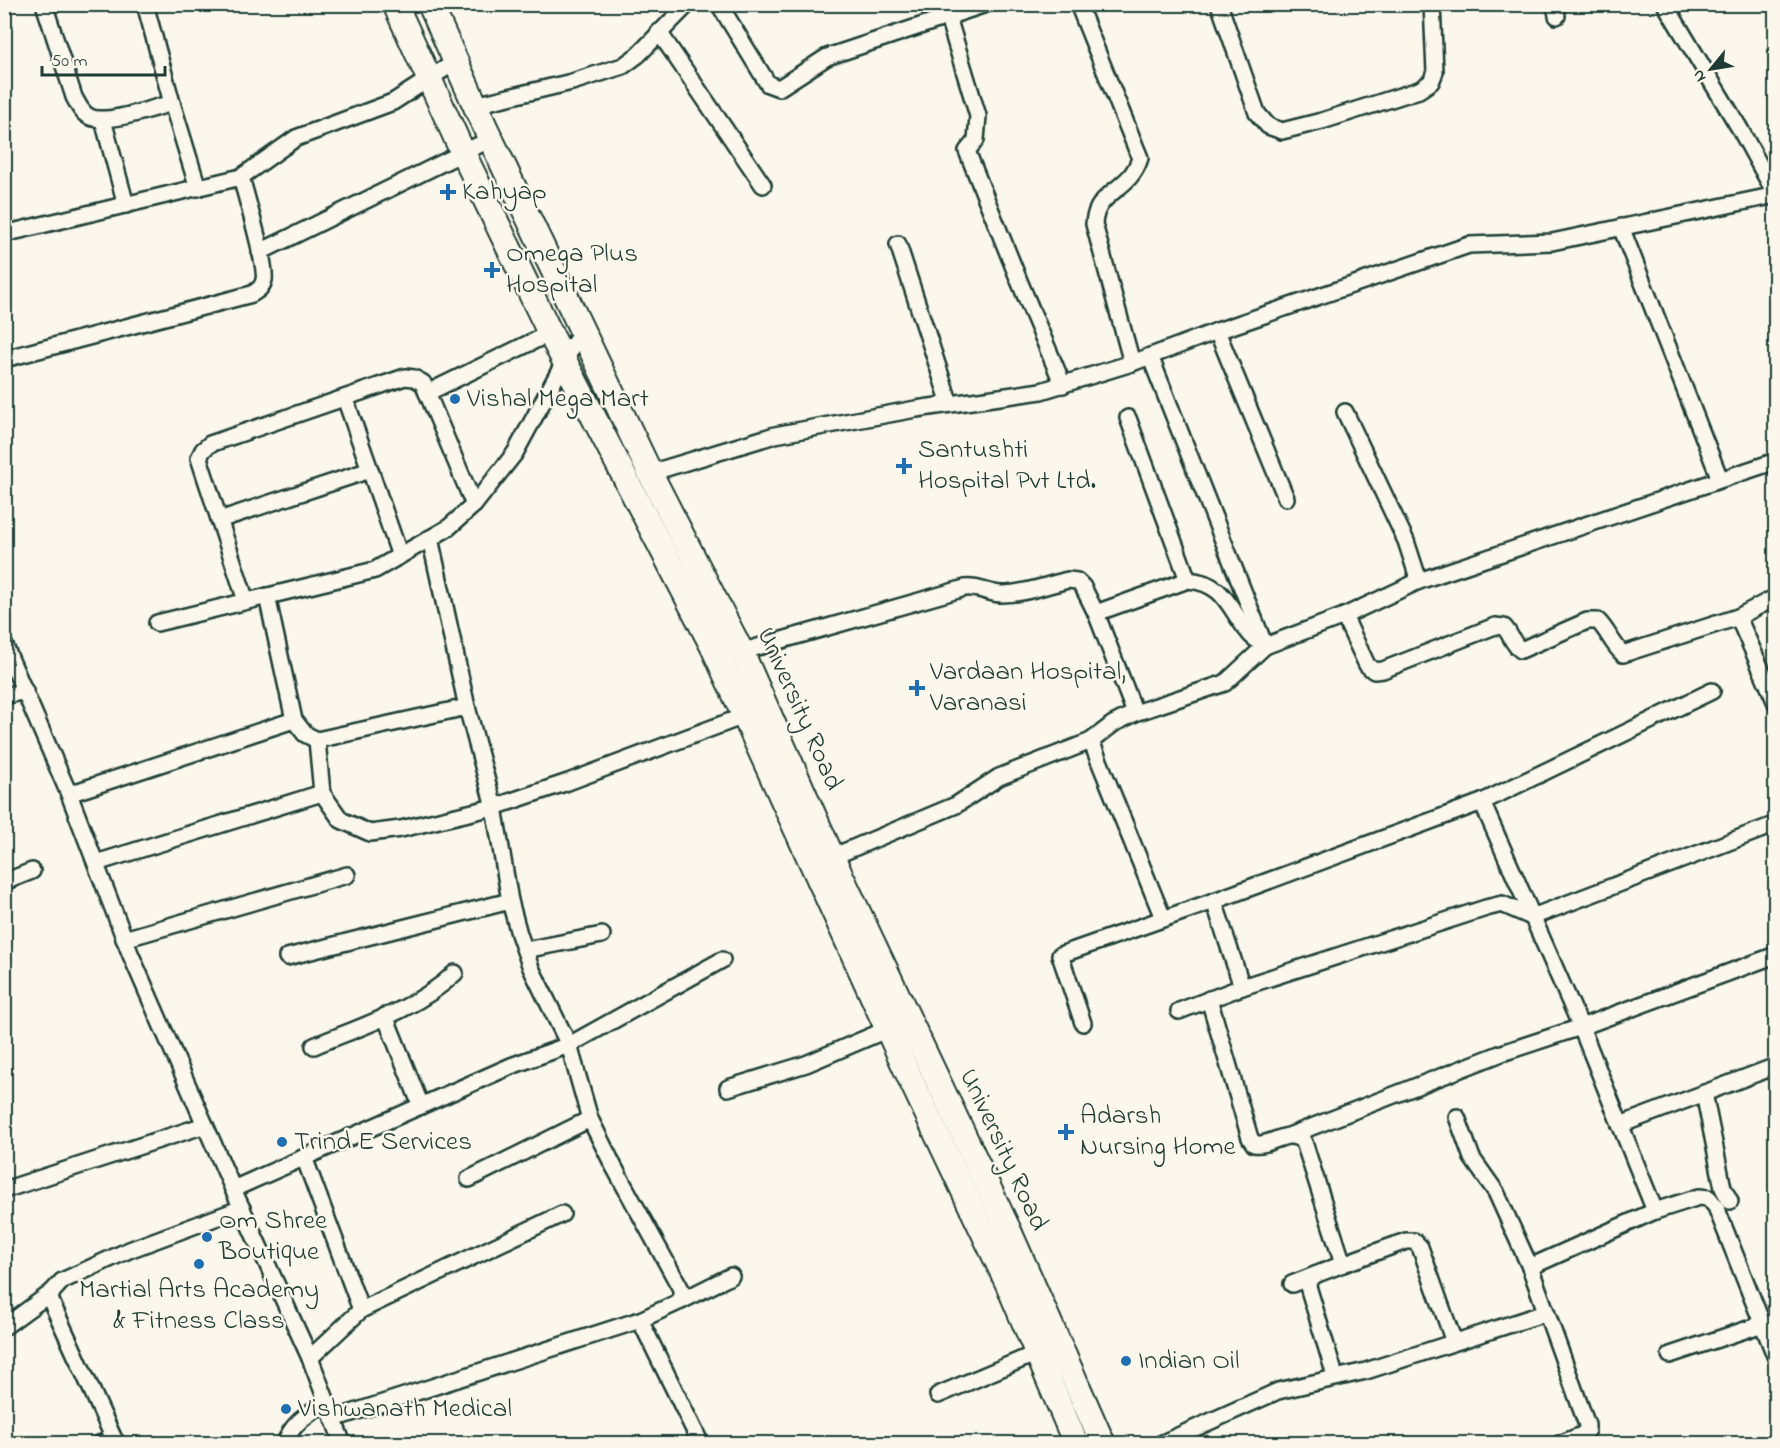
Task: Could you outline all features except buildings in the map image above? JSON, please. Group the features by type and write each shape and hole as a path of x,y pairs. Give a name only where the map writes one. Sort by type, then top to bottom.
{"main road":[{"path":"395,4 463,153 550,333 730,655"},
{"name":"University Road","path":"429,4 650,473 756,712 832,857 1009,1231 1103,1443"},
{"path":"756,712 888,1029 1008,1284 1076,1443"}],"street":[{"path":"44,4 77,103 89,117 103,120 172,103"},
{"path":"145,4 198,188"},
{"path":"475,105 572,82 623,66 638,55 688,4"},
{"path":"718,4 768,84 775,88 782,87 827,57 947,11 986,4"},
{"path":"1078,4 1140,158 1130,178 1100,202 1095,213 1094,224 1132,363"},
{"path":"1219,4 1257,113 1268,126 1282,131 1322,121 1419,90 1431,82 1435,72 1432,4"},
{"path":"650,473 775,435 950,404 1041,391 1063,385 1469,245 1552,242 1776,195 1740,129 1665,4"},
{"path":"947,11 978,116 976,140 967,152 1063,385"},
{"path":"659,32 763,185"},
{"path":"4,234 241,177 296,138 393,102 455,62"},
{"path":"103,120 126,205"},
{"path":"260,252 491,139"},
{"path":"8,358 252,294 261,288 265,277 241,177"},
{"path":"1621,227 1720,479"},
{"path":"898,244 950,404"},
{"path":"157,622 375,570 448,528 474,505 514,453 582,329"},
{"path":"1217,331 1286,498"},
{"path":"427,393 550,333"},
{"path":"1150,356 1265,646"},
{"path":"246,601 199,458 210,444 405,376 414,378 423,383 474,505"},
{"path":"345,398 400,556"},
{"path":"1345,412 1406,541 1419,581"},
{"path":"1128,417 1188,580"},
{"path":"832,857 956,805 999,777 1091,741 1113,724 1136,713 1225,683 1265,646 1344,616 1419,581 1776,461"},
{"path":"219,520 370,470"},
{"path":"430,538 467,707 494,807 510,901 525,950 531,968 569,1046 590,1119 681,1289 681,1301"},
{"path":"730,655 974,586 999,594 1010,594 1068,580 1077,581 1083,587 1096,613 1136,713"},
{"path":"1096,613 1188,580 1196,581 1226,598 1250,634 1265,646"},
{"path":"267,596 294,720 305,734 316,740 467,707"},
{"path":"1344,616 1367,665 1374,670 1383,670 1495,626 1504,627 1510,633 1515,646 1521,650 1587,621 1598,621 1623,654 1738,617 1776,597"},
{"path":"1738,617 1776,703"},
{"path":"4,644 69,794 124,939 233,1189 310,1358 343,1443"},
{"path":"4,696 25,691"},
{"path":"1083,1023 1060,956 1482,802 1712,692"},
{"path":"316,740 322,793 341,820 370,833 401,829 494,807 756,712"},
{"path":"69,794 294,720"},
{"path":"1091,741 1163,918"},
{"path":"96,863 322,793"},
{"path":"1482,802 1581,1027 1655,1211"},
{"path":"1179,1011 1242,987 1486,908 1502,904 1532,917 1776,824"},
{"path":"4,882 32,871"},
{"path":"124,939 347,875"},
{"path":"287,957 510,901"},
{"path":"1214,901 1242,987"},
{"path":"525,950 602,934"},
{"path":"1209,999 1250,1138 1254,1144 1260,1145 1502,1053 1581,1027 1776,955"},
{"path":"233,1189 512,1066 569,1046 722,960"},
{"path":"314,1046 404,1008 439,988 455,973"},
{"path":"385,1016 421,1106"},
{"path":"728,1088 806,1064 888,1029"},
{"path":"1620,1125 1776,1066"},
{"path":"1704,1093 1724,1188 1730,1201"},
{"path":"1457,1117 1472,1158 1496,1192 1530,1267 1587,1425 1587,1430 1582,1434 1559,1443"},
{"path":"469,1179 590,1119"},
{"path":"4,1190 205,1125"},
{"path":"1291,1135 1304,1142 1343,1264"},
{"path":"304,1157 361,1310"},
{"path":"1530,1267 1655,1211 1699,1197 1709,1198 1716,1207 1768,1326 1776,1358"},
{"path":"4,1327 62,1281 129,1250 242,1208"},
{"path":"310,1358 361,1310 562,1214"},
{"path":"1292,1284 1406,1241 1414,1241 1420,1247 1454,1342"},
{"path":"1315,1275 1307,1283 1334,1369"},
{"path":"333,1419 640,1320 731,1276"},
{"path":"51,1292 50,1299 116,1441 99,1443"},
{"path":"1160,1443 1278,1391 1366,1371 1545,1313"},
{"path":"640,1320 701,1443"},
{"path":"1670,1354 1768,1326"},
{"path":"938,1395 1038,1353"},
{"path":"285,1443 288,1434 299,1421 327,1402"},
{"path":"1771,1443 1776,1442"}],"place":[{"name":"Kahyap","path":"448,192"},
{"name":"Omega Plus Hospital","path":"492,270"},
{"name":"Vishal Mega Mart","path":"455,399"},
{"name":"Santushti Hospital Pvt Ltd.","path":"904,466"},
{"name":"Vardaan Hospital, Varanasi","path":"917,688"},
{"name":"Adarsh Nursing Home","path":"1066,1132"},
{"name":"Trind E Services","path":"282,1142"},
{"name":"Om Shree Boutique","path":"207,1237"},
{"name":"Martial Arts Academy & Fitness Class","path":"199,1264"},
{"name":"Indian Oil","path":"1126,1361"},
{"name":"Vishwanath Medical","path":"286,1409"}]}
